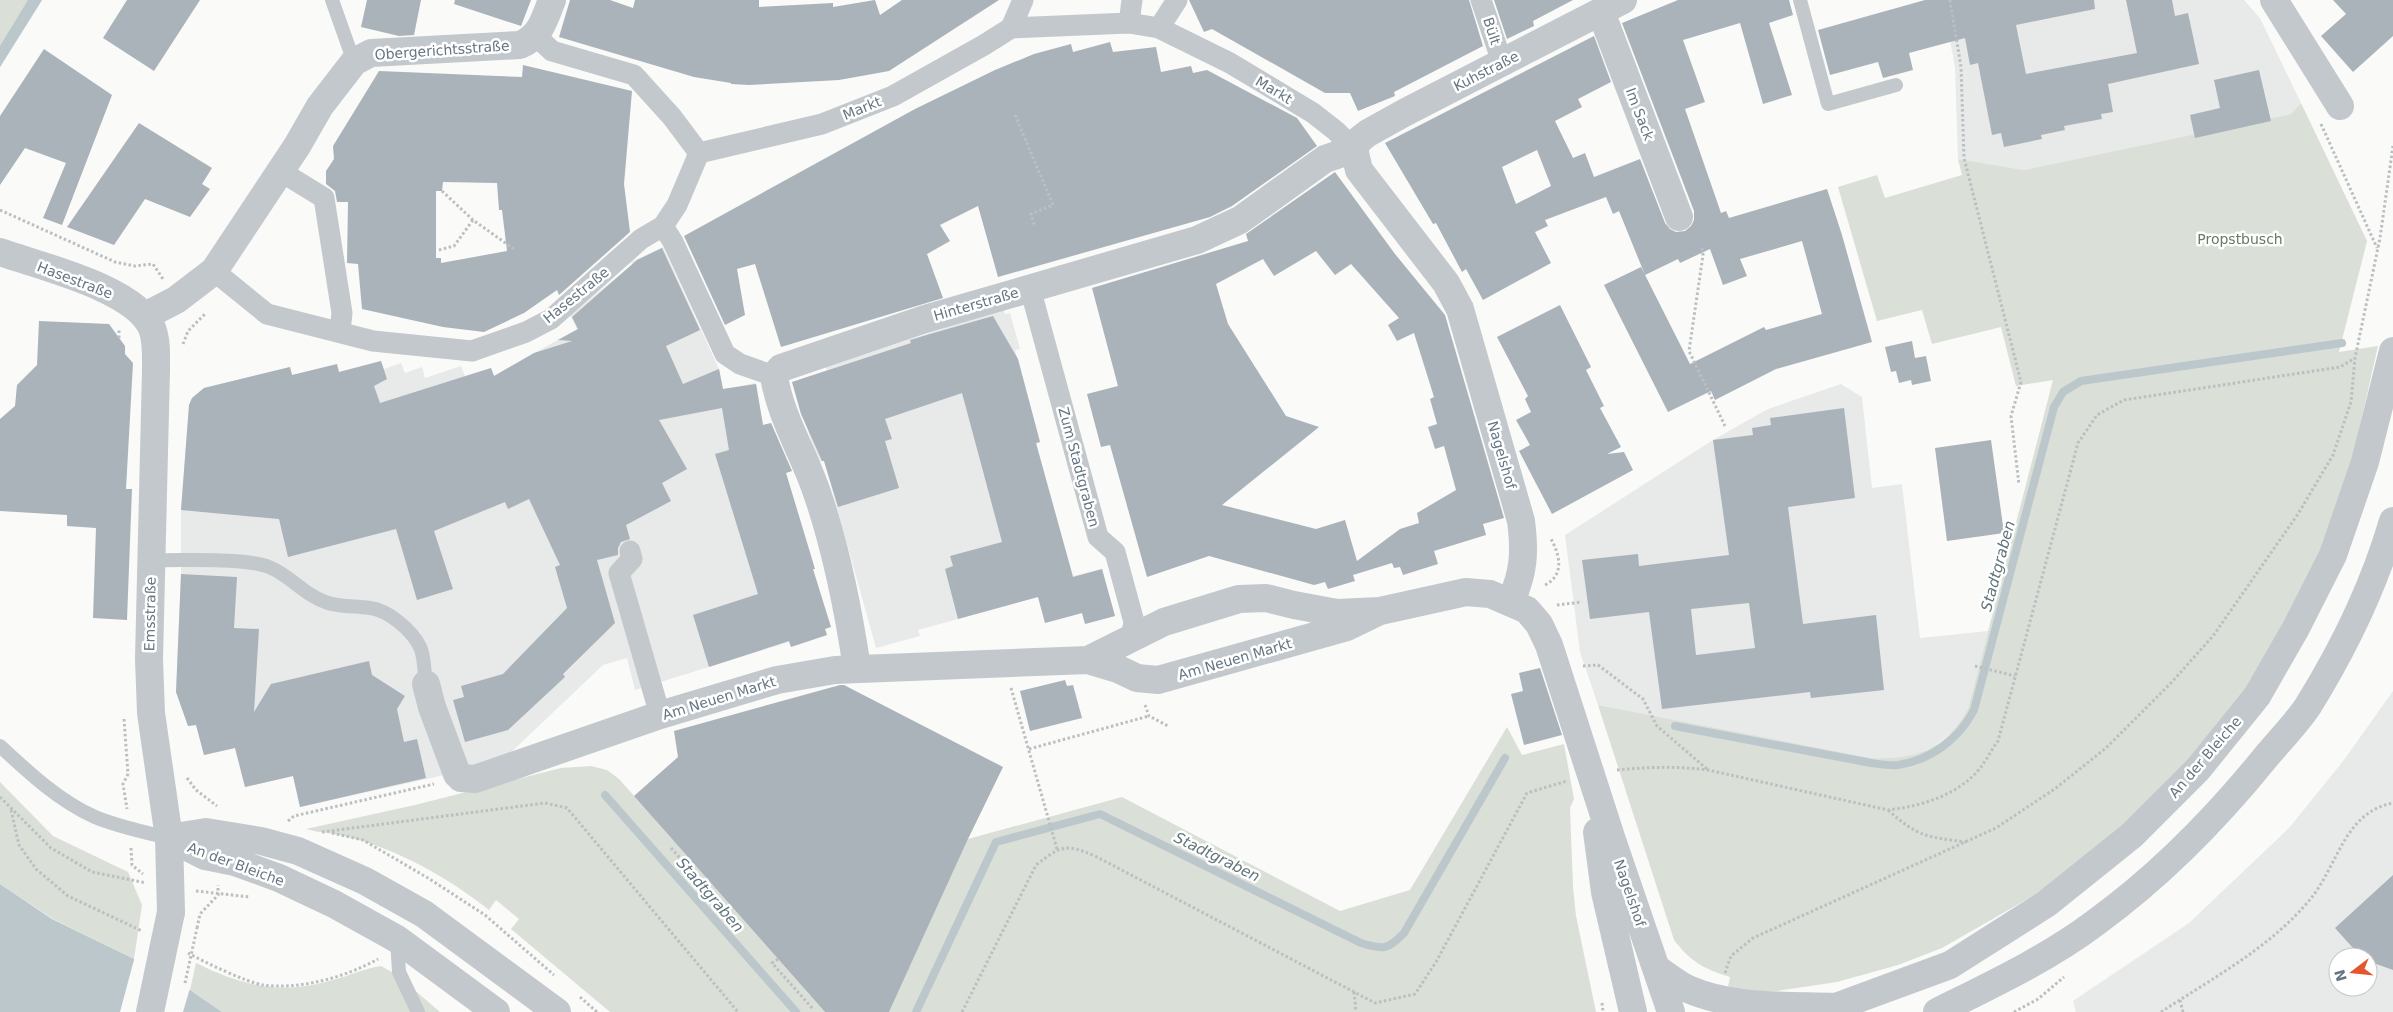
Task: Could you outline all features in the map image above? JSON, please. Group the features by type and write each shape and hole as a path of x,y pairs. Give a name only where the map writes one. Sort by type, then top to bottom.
{"street":[{"path":"552,0 541,30 536,36 552,50 634,75 672,117 699,153"},
{"path":"1010,28 1023,0"},
{"path":"1129,24 1132,0"},
{"path":"1159,28 1177,0"},
{"name":"Bült","path":"1481,0 1502,62"},
{"path":"2274,0 2338,102"},
{"name":"Kuhstraße","path":"1354,149 1358,140 1368,133 1613,4"},
{"name":"Im Sack","path":"1613,4 1679,217"},
{"name":"Markt","path":"699,153 822,124 893,96 984,46 1010,28 1129,24 1159,28 1230,64 1313,113 1336,131 1354,149"},
{"name":"Obergerichtsstraße","path":"354,62 371,53 520,45 536,36"},
{"path":"145,316 176,300 214,271 320,106 354,62"},
{"name":"Hinterstraße","path":"774,376 781,368 790,363 925,319 1180,246 1240,220 1325,159 1354,149"},
{"name":"Nagelshof","path":"1354,149 1359,170 1446,283 1460,309 1521,521 1525,549 1520,582 1511,601 1527,610 1539,624 1549,644 1590,774 1671,1012"},
{"name":"Hasestraße","path":"214,271 267,314 340,331 373,341 472,351 501,342 551,319 641,239 662,226 677,206 699,153"},
{"path":"280,171 324,198 342,313 340,331"},
{"path":"662,226 673,242 725,354 740,364 774,376 777,394 816,490 836,559 857,668"},
{"name":"Hasestraße","path":"0,252 100,287 129,301 145,316"},
{"name":"Zum Stadtgraben","path":"1030,288 1098,537 1115,552 1134,622 1132,639"},
{"name":"Emsstraße","path":"145,316 152,328 155,343 156,370 149,659 152,713 169,838 171,912 150,1012"},
{"name":"An der Bleiche","path":"1656,968 1687,988 1718,999 1752,1004 1827,1010 1950,965 2046,904 2132,835 2198,769 2257,696 2296,628 2333,555 2365,462 2393,351"},
{"path":"1938,1012 2019,972 2094,924 2167,866 2232,799 2307,708 2345,641 2376,576 2393,521"},
{"name":"Am Neuen Markt","path":"630,551 632,559 619,573 660,715"},
{"name":"Am Neuen Markt","path":"1088,660 1164,622 1239,599 1266,598 1294,606 1337,612 1380,611 1466,592 1490,594 1511,601"},
{"name":"Am Neuen Markt","path":"461,778 475,779 660,715 777,680 857,668 943,667 1088,660 1118,669 1137,678 1158,680 1347,627 1380,611"},
{"path":"426,684 453,766 461,778"},
{"name":"Nagelshof","path":"1590,774 1605,892 1633,1012"},
{"name":"An der Bleiche","path":"169,838 206,832 219,832 261,840 298,851 365,881 424,914 566,1002"},
{"name":"An der Bleiche","path":"169,838 205,856 235,862 279,878 334,904 396,939 496,1012"}],"lane":[{"path":"332,0 354,62"},
{"path":"1800,0 1828,104 1896,85"},
{"path":"151,560 249,562 268,566 300,588 327,603 372,608 387,614 407,630 420,647 426,684"},
{"path":"0,746 32,776 94,816 130,829 169,838"},
{"path":"396,939 399,972 418,1012"}],"path":[{"path":"1950,0 1961,67 1964,158 2021,382 2011,416 2019,485"},
{"path":"2338,102 2320,122 2378,248"},
{"path":"1015,115 1053,205 1031,214 1035,227"},
{"path":"1722,982 1731,956 1753,938 1996,828 2056,788 2106,748 2171,683 2213,636 2298,514 2334,455 2351,402 2355,358 2378,248 2393,146"},
{"path":"442,191 473,220 514,249"},
{"path":"439,250 454,246 473,220"},
{"path":"1702,248 1703,255 1689,351 1725,426"},
{"path":"115,324 125,336"},
{"path":"119,329 119,338"},
{"path":"962,1012 1036,864 1057,849 1076,848 1095,856 1375,1003 1416,994 1436,962 1527,793 1590,774 1651,766 1681,766 1708,770 1888,810 1932,801 1960,786 1980,768 1998,741 2078,442 2096,415 2124,400 2340,367 2355,358"},
{"path":"1542,586 1552,581 1558,572 1559,557 1550,536"},
{"path":"1551,606 1582,602"},
{"path":"1574,667 1598,665 1644,699 1657,726 1708,770"},
{"path":"1975,666 2015,676"},
{"path":"1009,680 1057,849"},
{"path":"1144,702 1149,716 1168,726"},
{"path":"1029,749 1149,716"},
{"path":"186,776 196,790 221,809"},
{"path":"282,826 294,816 461,778"},
{"path":"0,798 51,848 92,872 146,882"},
{"path":"560,980 485,915 428,878 364,840 329,832 545,803 567,808 738,1012"},
{"path":"2161,1012 2279,933 2313,896 2340,845 2363,817 2380,805 2393,803"},
{"path":"1888,810 1903,824 1927,837 1967,842"},
{"path":"672,848 710,892 715,888"},
{"path":"197,928 200,914 218,894"},
{"path":"778,959 772,963 813,1009"},
{"path":"1354,992 1356,1012"},
{"path":"2180,1000 2183,1012"},
{"path":"566,1002 597,1012"}],"shaded area":[{"path":"28,0 42,0 0,67 0,46"},
{"path":"1943,0 2244,0 2260,18 2301,103 2291,114 2024,170 1958,159 1955,68"},
{"path":"663,247 719,369 723,389 756,383 763,425 771,423 815,569 807,571 819,591 831,627 825,629 827,635 791,647 789,642 635,690 627,658 603,665 505,758 440,776 300,807 293,776 245,787 235,748 204,755 196,725 188,726 176,692 181,574 181,510 189,405 192,398 204,388 290,367 292,375 339,372 381,361 384,369 401,363 405,373 422,367 425,378 461,366 465,376 491,368 494,376 577,329 570,315 632,265 631,262"},
{"path":"1002,305 1005,314 1010,313 1020,349 1015,350 1040,442 1036,444 1073,576 1102,569 1115,616 1085,624 1082,613 1045,623 1038,597 918,630 920,636 876,648 824,461 818,462 792,382 827,370 826,367 966,321"},
{"path":"1841,384 1862,397 1872,488 1902,484 1920,638 1988,631 1968,709 1962,719 1952,732 1933,747 1913,756 1896,760 1871,758 1598,705 1580,652 1565,535 1713,440 1768,409"},
{"path":"2393,691 2393,1012 2076,1012 2073,1001 2189,923 2289,828 2344,760"},
{"path":"0,884 52,919 134,959 190,990 222,1012 0,1012"}],"green space":[{"path":"0,0 42,0 0,67"},
{"name":"Propstbusch","path":"2301,103 2367,241 2339,352 2378,346 2353,456 2323,545 2306,583 2247,687 2189,760 2125,827 2038,893 1942,948 1898,965 1837,982 1777,991 1727,992 1730,977 1699,964 1686,954 1674,940 1598,705 1871,758 1902,757 1928,750 1939,743 1959,723 1968,709 2053,380 2016,386 2001,327 1932,344 1922,310 1877,321 1838,187 1877,175 1885,198 1962,175 1958,159 2024,170 2291,114"},
{"path":"1507,727 1522,755 1564,744 1574,799 1570,808 1576,916 1596,1012 889,1012 968,839 1122,797 1340,911 1410,890"},
{"path":"591,766 607,770 619,779 825,1012 610,1012 511,929 519,919 496,900 489,910 440,876 404,857 366,842 306,829 415,805 561,768"},
{"path":"0,782 53,836 128,872 142,905 134,959 53,919 0,884"},
{"path":"196,963 247,983 280,988 314,985 381,966 397,975 440,1012 222,1012 190,990"}],"pier":[{"path":"135,956 190,988 183,1012 120,1012"}],"building":[{"path":"127,0 200,0 154,71 103,38"},
{"path":"367,0 421,0 414,35 399,36 361,27"},
{"path":"455,0 531,0 521,26 454,4"},
{"path":"570,0 610,0 633,8 635,0 759,0 759,7 833,3 833,7 875,0 880,15 902,0 999,0 889,71 839,80 749,85 731,84 694,77 559,37"},
{"path":"1189,0 1469,0 1483,46 1394,92 1395,96 1358,111 1350,93 1325,93 1212,29 1204,32"},
{"path":"1494,0 1573,0 1533,21 1534,26 1507,39"},
{"path":"1678,0 1789,0 1793,15 1769,23 1792,95 1763,104 1740,23 1683,40 1705,102 1685,109 1721,213 1726,211 1729,218 1827,189 1872,342 1776,369 1715,400 1711,391 1668,412 1604,285 1641,267 1645,275 1619,211 1613,214 1606,197 1545,220 1548,226 1535,232 1551,263 1483,300 1466,269 1462,272 1436,223 1433,224 1385,143 1594,36 1611,82 1578,99 1582,107 1555,121 1573,158 1585,153 1594,177 1640,159 1665,223 1676,232 1685,231 1694,220 1694,211 1622,23","holes":["1537,150 1551,186 1516,204 1502,167","1802,241 1822,314 1766,330 1764,327 1690,364 1645,275 1678,259 1680,263 1710,249 1723,285 1747,276 1740,259"]},
{"path":"1925,0 2094,0 2095,9 2016,25 2026,74 2137,53 2126,0 2172,0 2175,16 2188,13 2199,64 2108,84 2113,112 2101,114 2102,119 2064,126 2065,130 2041,135 2042,139 2004,147 2001,133 1992,135 1978,63 1970,65 1965,38 1909,53 1913,70 1883,78 1878,62 1830,75 1818,30"},
{"path":"2333,0 2393,0 2393,36 2353,72 2321,36 2346,14"},
{"path":"1110,42 1113,52 1156,47 1161,72 1191,66 1193,73 1207,70 1297,118 1317,146 1232,206 1210,217 998,277 978,206 940,225 950,241 927,254 943,298 781,347 755,264 737,269 745,315 725,325 684,236 915,109 995,70 1034,54 1071,44 1073,52"},
{"path":"44,49 112,95 62,225 43,218 66,163 25,148 0,185 0,116"},
{"path":"523,65 632,91 624,184 630,232 559,295 557,290 524,313 484,332 443,327 362,309 358,264 347,263 348,202 337,202 335,191 326,184 326,171 334,159 333,146 379,71 522,77","holes":["443,182 497,183 499,210 502,210 507,251 441,263 441,258 436,258 436,191 442,191"]},
{"path":"2259,70 2271,121 2195,138 2190,115 2220,108 2214,80"},
{"path":"139,123 212,168 202,184 210,189 190,217 145,199 114,245 67,227"},
{"path":"1335,172 1395,254 1445,315 1504,518 1483,524 1486,535 1434,551 1438,564 1403,575 1400,567 1394,568 1392,563 1353,575 1355,581 1328,589 1325,582 1314,585 1209,556 1147,577 1110,445 1101,447 1087,394 1118,386 1092,288 1248,241 1246,234","holes":["1316,251 1335,275 1351,264 1399,318 1388,325 1397,341 1414,333 1434,397 1430,399 1437,424 1428,427 1435,449 1444,446 1456,490 1417,513 1419,523 1400,529 1357,561 1345,520 1316,529 1222,505 1319,427 1286,416 1228,324 1216,284 1263,259 1274,276"]},
{"path":"662,248 700,330 666,346 683,384 719,369 723,389 756,384 763,425 771,423 792,471 786,473 831,627 825,629 827,635 791,647 789,641 709,667 693,615 758,594 715,454 729,450 722,408 659,420 687,469 662,483 671,501 626,525 630,539 621,542 618,548 618,555 597,560 615,623 563,674 565,677 508,730 465,742 453,700 464,697 461,686 503,674 567,608 555,567 560,565 529,499 508,509 505,502 434,531 453,589 417,600 396,529 288,557 279,519 181,510 189,405 192,398 204,388 290,367 292,375 337,364 339,372 381,361 387,379 374,386 380,403 491,368 494,376 534,353 572,341 558,340 578,329 572,317 637,260"},
{"path":"1560,305 1591,367 1586,370 1604,406 1600,408 1621,447 1607,454 1624,452 1633,470 1552,514 1519,451 1530,445 1516,420 1531,412 1525,399 1528,396 1497,337"},
{"path":"993,316 1018,359 1040,442 1036,443 1073,577 1102,569 1115,616 1085,624 1082,613 1045,623 1038,597 958,619 945,569 953,566 950,556 1002,542 962,393 885,419 892,439 885,441 899,488 838,507 824,461 822,461 801,414 792,382 911,343 910,340"},
{"path":"39,321 109,324 125,346 125,354 133,363 126,489 132,489 127,620 93,618 96,528 67,526 67,515 0,511 0,419 15,406 17,385 37,365"},
{"path":"1912,341 1915,358 1926,356 1931,381 1912,385 1911,380 1899,383 1896,371 1891,372 1885,347"},
{"path":"1844,408 1855,498 1788,507 1803,624 1876,615 1884,690 1811,698 1810,692 1662,709 1649,612 1590,619 1582,560 1638,554 1639,566 1729,555 1713,440 1753,435 1752,428 1771,425 1770,418","holes":["1749,603 1755,648 1696,655 1691,609"]},
{"path":"1991,440 2004,533 1947,541 1935,448"},
{"path":"181,574 237,577 234,628 259,629 254,712 271,684 369,661 372,675 405,696 397,709 404,742 417,739 426,778 300,807 293,776 245,787 235,748 204,755 196,725 188,726 176,692"},
{"path":"1540,668 1562,735 1524,745 1511,694 1523,691 1519,673"},
{"path":"1065,680 1067,686 1073,685 1082,718 1030,731 1020,691"},
{"path":"844,685 1003,767 889,1012 825,1012 634,796 678,757 674,731"},
{"path":"2393,875 2393,970 2378,965 2378,947 2352,947 2335,928"}],"waterway":[{"name":"Stadtgraben","path":"1675,726 1885,765 1898,765 1933,753 1952,739 1974,710 2054,407 2063,392 2081,381 2342,343"},
{"name":"Stadtgraben","path":"916,1012 996,842 1100,814 1361,943 1375,947 1385,947 1394,943 1404,933 1505,758"},
{"name":"Stadtgraben","path":"605,795 796,1012"}]}
